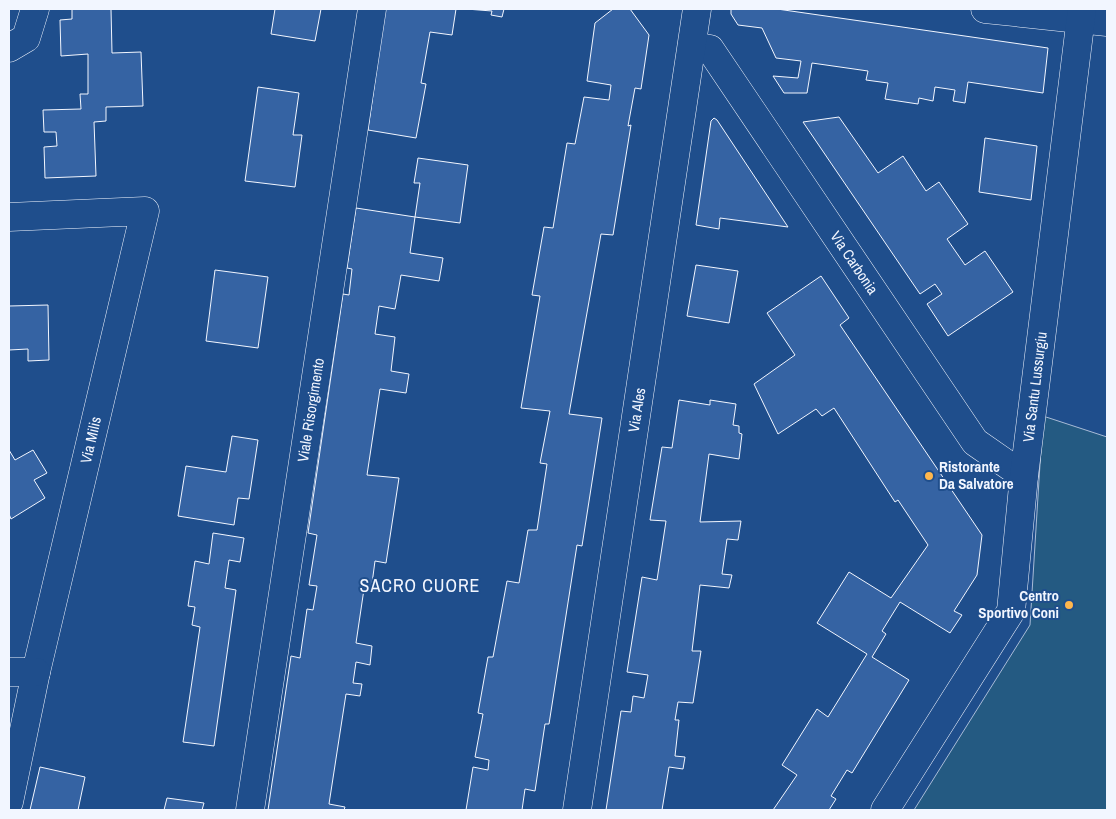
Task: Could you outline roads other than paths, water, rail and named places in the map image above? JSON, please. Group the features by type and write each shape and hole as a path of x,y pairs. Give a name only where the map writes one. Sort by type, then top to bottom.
{"street":[{"path":"9,48 26,38 35,9"},
{"name":"Viale Risorgimento","path":"250,810 372,9"},
{"name":"Via Ales","path":"577,810 697,9"},
{"path":"985,9 1090,16"},
{"name":"Via Santu Lussurgiu","path":"884,810 1011,611 1024,476 1090,16"},
{"name":"Via Carbonia","path":"692,46 710,49 975,442 1024,476"},
{"name":"Via Milis","path":"9,216 145,212 36,672 9,802"},
{"path":"9,672 36,672"}],"place":[{"name":"Ristorante Da Salvatore","path":"929,476"},
{"name":"Centro Sportivo Coni","path":"1069,605"}],"district":[{"name":"SACRO CUORE","path":"420,586"}]}
